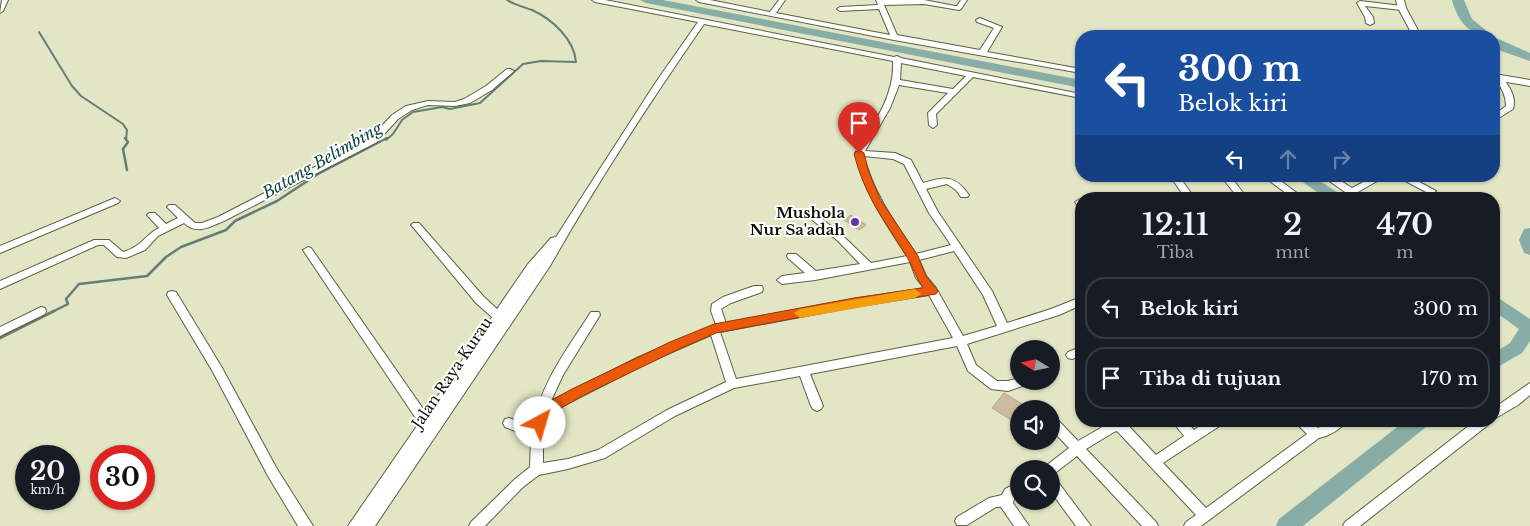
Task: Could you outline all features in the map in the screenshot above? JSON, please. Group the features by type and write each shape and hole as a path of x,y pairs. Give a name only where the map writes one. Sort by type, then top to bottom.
{"street":[{"path":"0,11 5,0"},
{"path":"595,0 1075,95"},
{"path":"699,0 894,38 1075,70"},
{"path":"772,14 782,0"},
{"path":"840,9 880,3 924,2 941,4 950,9 959,8 964,0"},
{"path":"1358,1 1401,4 1414,30"},
{"path":"1358,1 1369,17 1370,23"},
{"path":"880,3 894,38"},
{"path":"980,20 998,28 982,54"},
{"path":"355,526 498,316 546,249 560,236 660,82 702,22"},
{"path":"898,59 895,82 888,101 859,153 863,170 875,199 914,259 921,278 932,291 960,340 972,368 989,383 1002,387 1010,385"},
{"path":"172,207 190,225 196,226 221,220 374,140 395,117 409,108 428,103 455,104 467,101 489,88 510,71"},
{"path":"933,125 932,113 972,74"},
{"path":"1500,78 1530,83"},
{"path":"895,82 954,92"},
{"path":"1500,82 1509,94 1510,107 1500,114"},
{"path":"1500,92 1509,94"},
{"path":"859,153 895,156 904,159 911,167 934,213 988,294 1004,328"},
{"path":"921,187 950,180 956,183 964,195"},
{"path":"1230,182 1238,192"},
{"path":"1275,182 1290,192"},
{"path":"1332,182 1343,192"},
{"path":"1352,192 1371,182"},
{"path":"1412,182 1431,191"},
{"path":"0,250 115,201"},
{"path":"152,215 165,228"},
{"path":"813,216 841,239 869,267"},
{"path":"0,285 97,242 106,242 121,255 126,255 147,245 154,236 165,228 183,219"},
{"path":"416,225 480,300 498,316"},
{"name":"Jalan Raya Kurau","path":"367,526 540,270 560,236"},
{"path":"782,280 914,259 958,247"},
{"path":"308,250 425,422"},
{"path":"792,256 815,276"},
{"path":"732,384 718,328 716,307 726,300 758,289"},
{"path":"543,411 643,360 718,328 932,291"},
{"path":"172,294 222,379 265,461 292,507 306,526"},
{"path":"476,526 519,483 536,470 568,464 601,454 671,413 732,384 960,340 1004,328 1075,303"},
{"path":"0,332 41,311"},
{"path":"536,470 538,434 548,396 562,366 595,315"},
{"path":"803,370 817,406"},
{"path":"1500,410 1514,402 1530,388"},
{"path":"509,423 538,434"},
{"path":"1060,462 1077,448 1111,427"},
{"path":"1122,427 1204,515"},
{"path":"1184,427 1193,437"},
{"path":"1155,462 1208,427"},
{"path":"1307,427 1316,434"},
{"path":"1191,526 1316,434 1325,432 1332,427"},
{"path":"1350,526 1476,427"},
{"path":"1060,430 1151,526"},
{"path":"1010,493 1006,500 1007,505 1022,526"},
{"path":"1060,494 1084,526"},
{"path":"962,521 994,502 1006,500"}],"building":[{"name":"Mushola Nur Sa'adah","path":"851,215 866,225 859,230 844,220"},
{"path":"1004,393 1015,400 1010,400 1010,419 992,408"}],"waterway":[{"name":"Batang Belimbing","path":"386,140 393,134 402,120 413,112 442,107 450,109 480,103 523,64 541,61 576,62 571,45 554,24 540,14 507,0"},
{"path":"646,0 1075,83"},
{"path":"1458,0 1462,12 1478,30"},
{"path":"39,32 72,86 81,96 123,124 127,130 126,139"},
{"path":"1500,45 1530,57"},
{"name":"Batang Belimbing","path":"0,338 68,304 66,299 79,284 147,276 166,257 181,247 226,230 235,221 277,201 318,174 387,138"},
{"path":"126,139 128,142 123,149 127,170"},
{"path":"1311,182 1327,192"},
{"path":"1530,233 1527,240 1530,249"},
{"path":"1500,307 1529,327"},
{"path":"1500,358 1516,348 1530,327"},
{"path":"1287,526 1411,427"}],"slow traffic":[{"path":"800,313 915,294"}],"place":[{"name":"Mushola Nur Sa'adah","path":"855,222"}],"route":[{"path":"540,423 543,411 643,360 714,329 779,316 932,291 921,278 914,259 875,199 860,162 859,153"}]}
